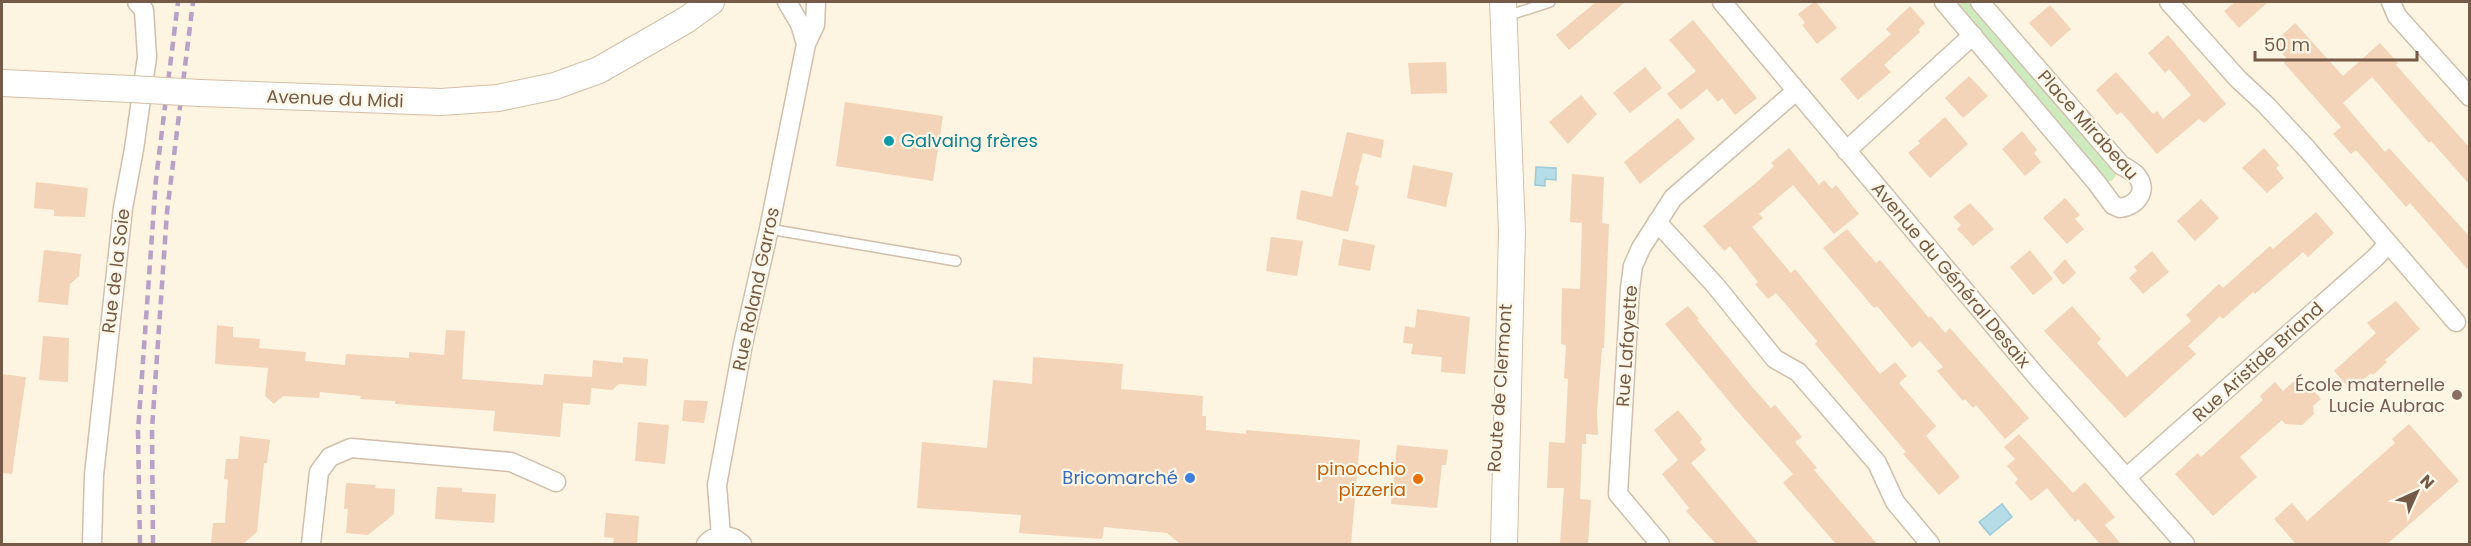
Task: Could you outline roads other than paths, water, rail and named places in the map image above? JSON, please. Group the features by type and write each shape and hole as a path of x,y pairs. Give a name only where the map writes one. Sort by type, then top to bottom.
{"main road":[{"name":"Avenue du Midi","path":"656,36 669,18 688,2"},
{"name":"Avenue du Midi","path":"2,83 431,102 498,98 555,86 599,70 686,20 711,2"},
{"name":"Route de Clermont","path":"1503,9 1512,232 1504,544"},
{"name":"Route de Clermont","path":"1489,544 1512,232"}],"street":[{"name":"Rue de la Soie","path":"92,544 94,475 121,220 147,57 144,10 137,2"},
{"path":"787,2 800,24 807,44"},
{"name":"Rue Roland Garros","path":"713,540 717,485 743,344 770,229 807,44 815,25 816,2"},
{"name":"Avenue du Général Desaix","path":"1722,2 2037,377 2185,544"},
{"name":"Place Mirabeau","path":"1944,2 2113,205 2120,208 2134,203 2142,190 2136,174 2121,165 1980,2"},
{"path":"2169,2 2238,79 2307,149 2456,322"},
{"path":"2391,2 2397,16 2469,97"},
{"path":"1846,151 1973,35"},
{"name":"Rue Lafayette","path":"1660,544 1618,494 1633,266 1641,248 1673,198 1796,91"},
{"path":"1657,222 1715,285 1775,358 1798,372 1877,463 1895,502 1930,544"},
{"name":"Rue Aristide Briand","path":"2126,478 2251,370 2375,258 2388,243"},
{"path":"311,544 319,472 330,457 351,448 511,462 556,482"},
{"path":"713,540 732,537 742,544"}],"lane":[{"path":"1503,9 1550,2"},
{"path":"770,229 956,261"}],"water":[{"path":"1536,167 1556,168 1556,180 1545,179 1545,186 1535,185"},
{"path":"2002,504 2012,517 1990,535 1979,522"}],"railway":[{"path":"140,544 138,431 156,179 178,2"},
{"path":"153,544 152,429 167,212 193,2"}],"place":[{"name":"Galvaing frères","path":"889,141"},
{"name":"École maternelle Lucie Aubrac","path":"2457,395"},
{"name":"Bricomarché","path":"1190,478"},
{"name":"pinocchio pizzeria","path":"1418,479"}]}
